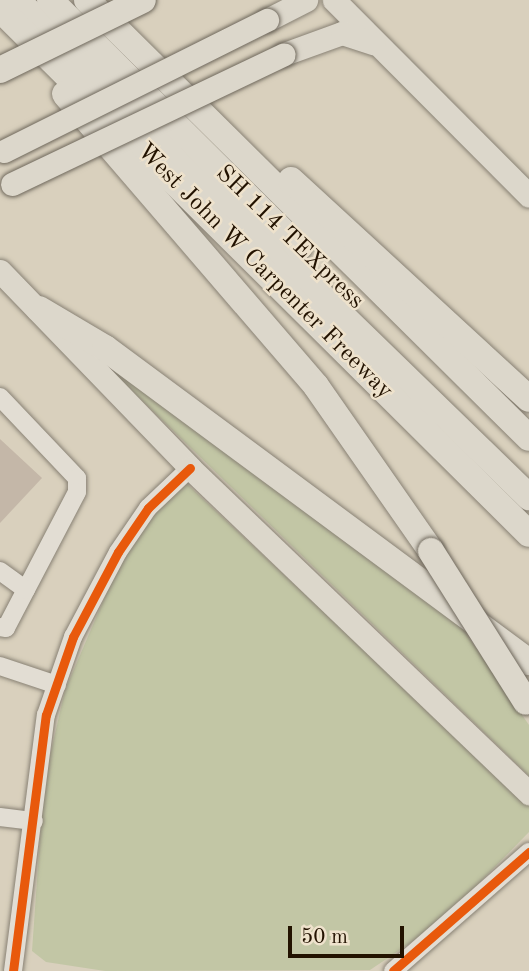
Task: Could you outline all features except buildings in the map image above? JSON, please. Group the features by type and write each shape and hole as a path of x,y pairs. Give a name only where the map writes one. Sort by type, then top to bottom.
{"highway":[{"name":"SH 114 TEXpress","path":"50,0 529,474"},
{"path":"0,70 92,11 143,0"},
{"path":"92,11 166,0"},
{"name":"SH 114 TEXpress","path":"8,8 529,497"},
{"path":"8,8 110,150 316,386 431,551 527,704"},
{"name":"West John W Carpenter Freeway","path":"8,8 529,534"},
{"path":"92,11 529,438"},
{"path":"214,129 257,149 529,399"},
{"path":"39,309 105,348 529,662"}],"main road":[{"path":"2,152 306,0"},
{"path":"334,0 373,43 529,196"},
{"path":"6,188 284,54 341,33 373,43"},
{"path":"0,271 190,468 529,793"}],"street":[{"path":"0,397 77,478 77,492 6,628 0,627"},
{"path":"11,970 34,821 38,761 57,685 118,552 148,508 190,468"},
{"path":"0,571 26,590"},
{"path":"0,666 57,685"},
{"path":"0,817 34,821"},
{"path":"393,971 529,852"}],"green space":[{"path":"96,356 458,622 529,725 529,776"},
{"path":"187,484 529,804 529,832 440,923 370,970 105,971 46,962 32,951 44,782 65,690 117,569 157,509"}],"cycle path":[{"path":"13,971 46,715 73,637 118,552 148,508 190,468"},
{"path":"393,971 529,852"}]}
